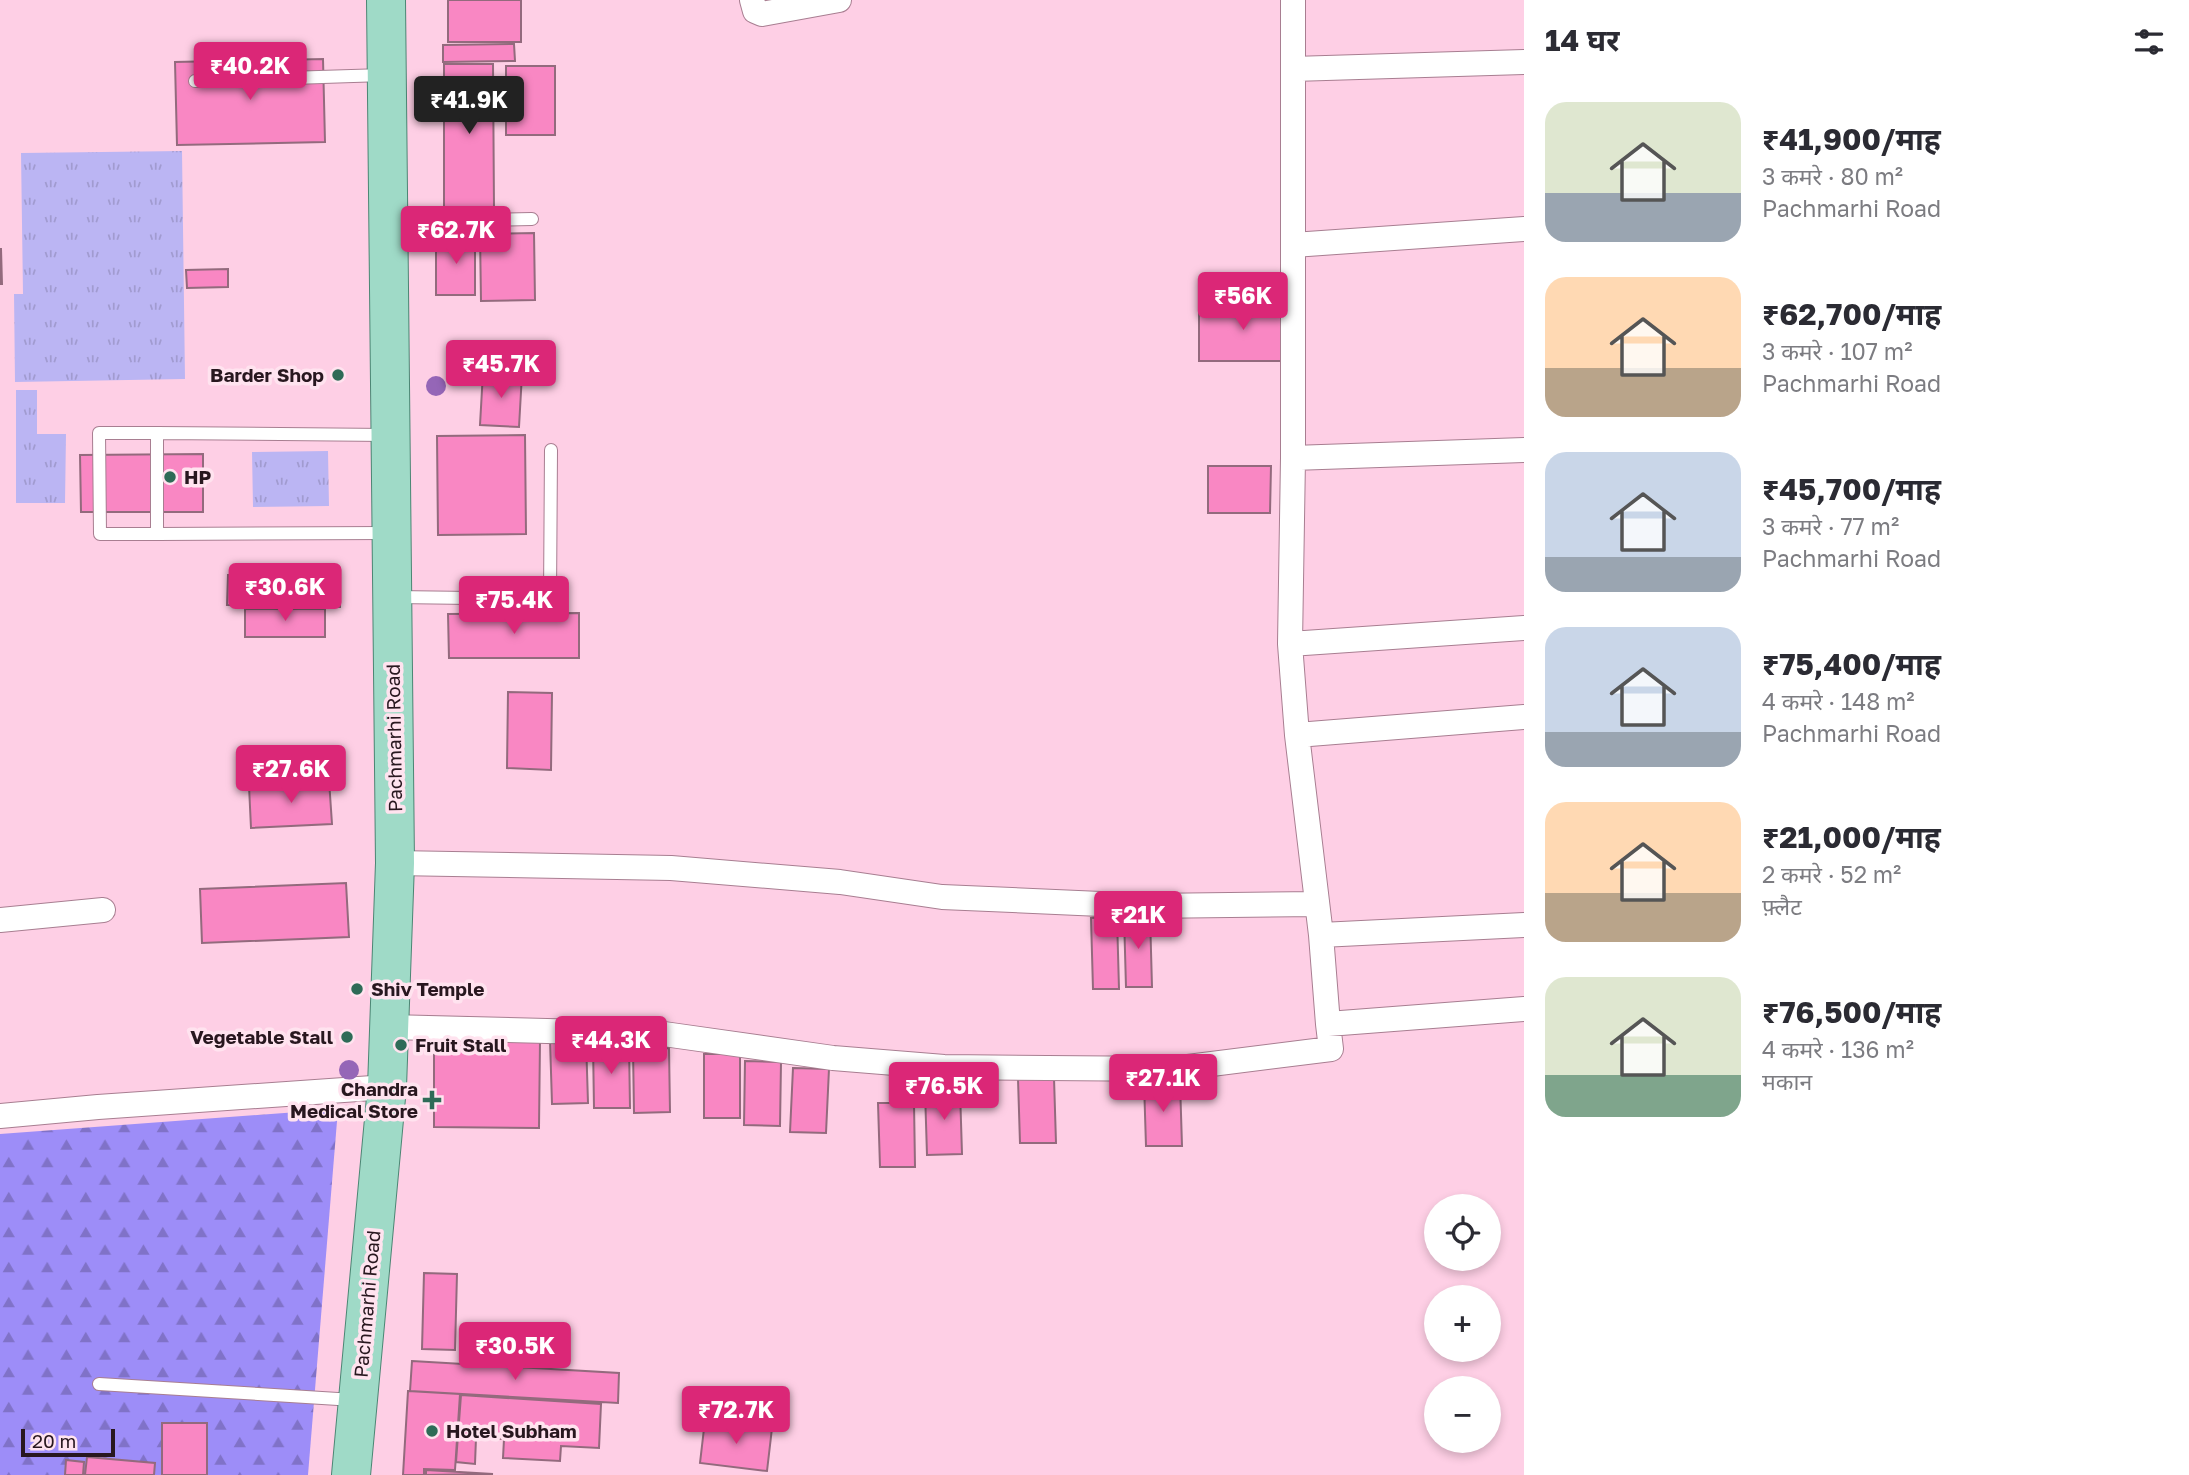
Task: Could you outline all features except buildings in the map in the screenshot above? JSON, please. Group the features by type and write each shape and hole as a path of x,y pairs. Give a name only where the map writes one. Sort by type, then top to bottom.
{"main road":[{"name":"Pachmarhi Road","path":"351,1475 387,1087 395,863 386,0"}],"street":[{"path":"752,0 755,11 762,14 839,0"},
{"path":"389,1027 664,1034 833,1058 944,1067 1172,1069 1331,1049 1321,935 1297,735 1290,644 1293,458 1293,0"},
{"path":"1293,69 1524,62"},
{"path":"1293,245 1524,229"},
{"path":"1293,458 1524,450"},
{"path":"1290,644 1524,628"},
{"path":"1297,735 1524,718"},
{"path":"395,863 671,868 840,883 942,897 1146,906 1317,904"},
{"path":"0,920 103,910"},
{"path":"1321,935 1524,925"},
{"path":"1328,1024 1524,1009"},
{"path":"0,1116 387,1087"}],"lane":[{"path":"195,81 386,75"},
{"path":"388,222 532,219"},
{"path":"391,435 99,433 100,534 391,533"},
{"path":"157,433 157,534"},
{"path":"393,597 550,599 551,450"},
{"path":"99,1384 358,1400"}],"green space":[{"path":"182,151 185,379 15,382 14,294 23,294 21,153"},
{"path":"16,390 37,390 37,434 66,434 65,503 16,503"},
{"path":"328,451 329,506 253,507 252,452"},
{"path":"338,1109 308,1475 0,1475 0,1134"}],"place":[{"name":"Barder Shop","path":"338,375"},
{"name":"HP","path":"170,477"},
{"name":"Shiv Temple","path":"357,989"},
{"name":"Vegetable Stall","path":"347,1037"},
{"name":"Fruit Stall","path":"401,1045"},
{"name":"Chandra Medical Store","path":"432,1100"},
{"name":"Hotel Subham","path":"432,1431"}]}
